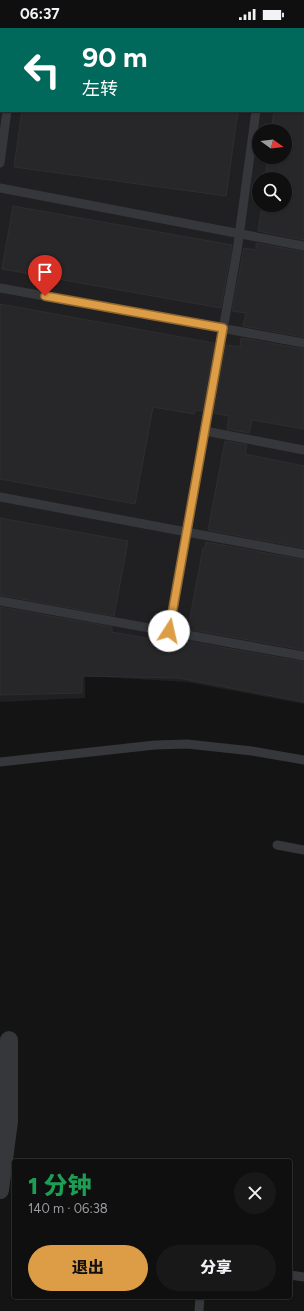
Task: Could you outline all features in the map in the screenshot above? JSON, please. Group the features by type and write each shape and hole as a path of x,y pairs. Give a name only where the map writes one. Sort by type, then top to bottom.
{"street":[{"path":"0,1190 9,1121 9,1040"}],"lane":[{"path":"0,163 7,112"},
{"path":"169,631 239,234 256,112"},
{"path":"0,188 304,246"},
{"path":"0,288 304,343"},
{"path":"205,431 304,450"},
{"path":"0,497 304,554"},
{"path":"0,601 304,656"},
{"path":"0,762 155,745 187,744 252,751 304,760"},
{"path":"277,845 304,850"},
{"path":"292,1275 304,1277"},
{"path":"199,1311 200,1299"}],"shaded area":[{"path":"0,112 304,112 304,704 187,682 85,676 85,698 0,702"}],"building":[{"path":"22,112 238,112 226,196 14,167"},
{"path":"274,112 304,112 304,240 258,231 261,212 292,212 292,172 266,172 267,164 292,164 292,124 272,124"},
{"path":"13,206 232,245 221,308 2,269"},
{"path":"256,243 304,252 304,337 243,326 246,313 232,311 244,248 256,250"},
{"path":"0,304 214,343 202,411 195,410 194,414 153,407 135,504 0,479"},
{"path":"241,338 304,349 304,429 252,420 249,433 227,429 229,416 214,413 226,345 240,347"},
{"path":"225,441 247,445 245,454 304,466 304,548 208,530"},
{"path":"0,518 128,541 114,616 0,595"},
{"path":"206,542 304,560 304,650 188,629 203,548 205,548"},
{"path":"0,607 112,627 112,632 185,645 186,641 304,662 304,702 179,678 82,676 82,693 0,695"}],"route":[{"path":"45,296 223,328 169,631"}]}
